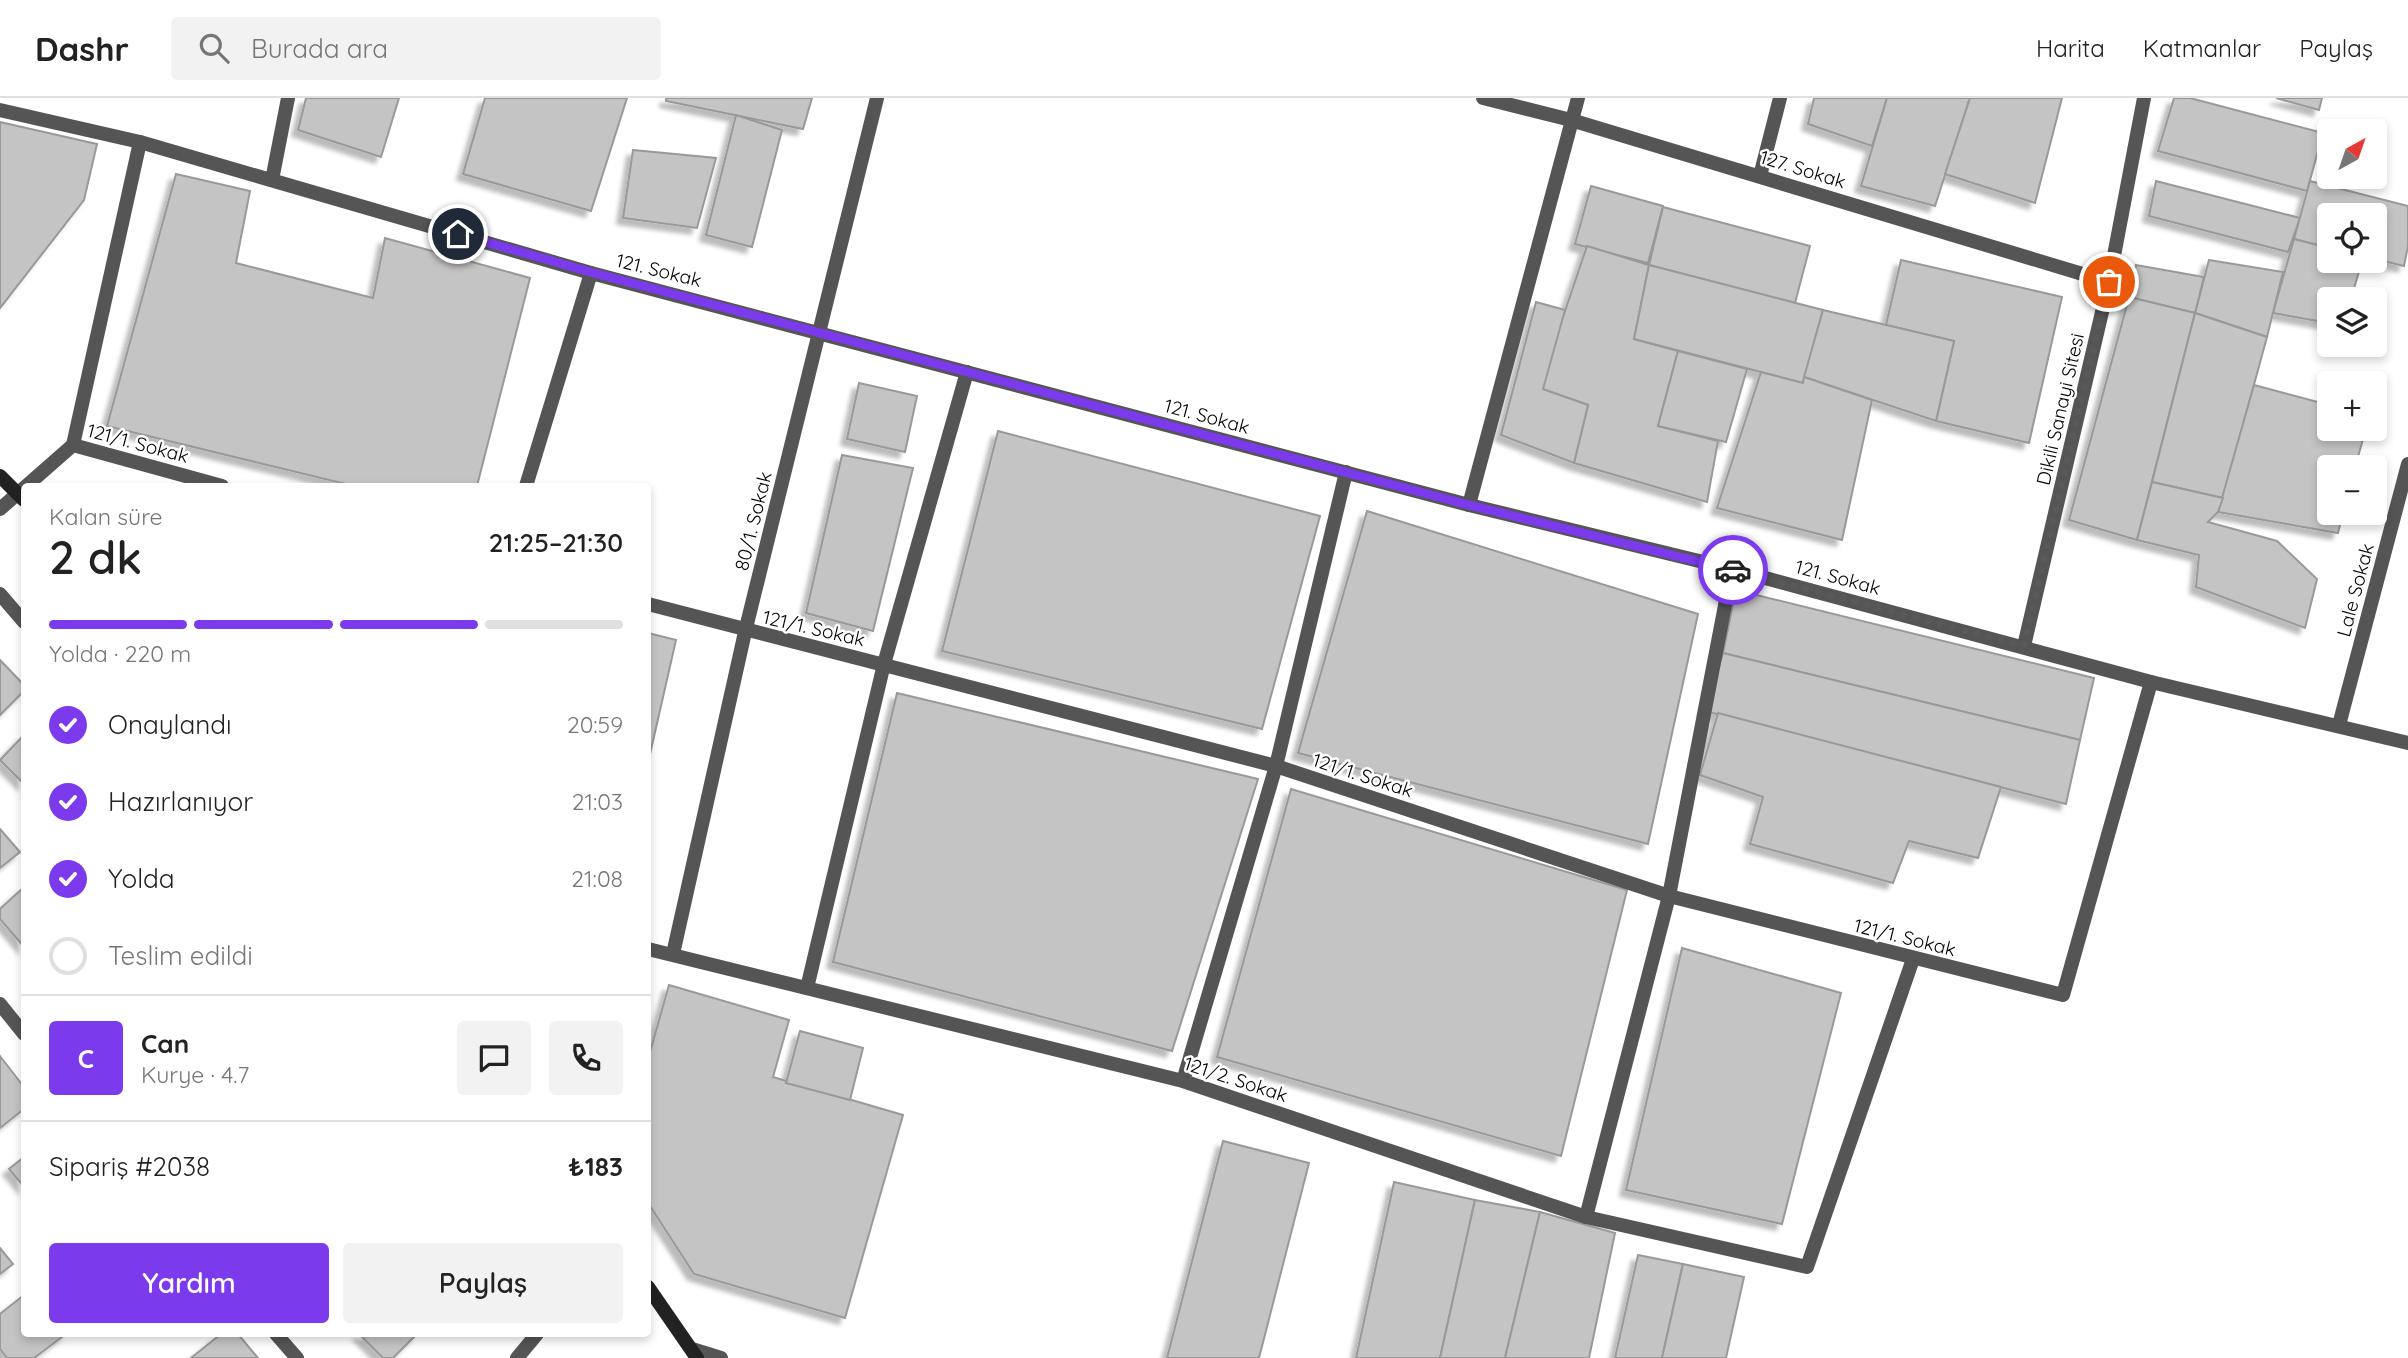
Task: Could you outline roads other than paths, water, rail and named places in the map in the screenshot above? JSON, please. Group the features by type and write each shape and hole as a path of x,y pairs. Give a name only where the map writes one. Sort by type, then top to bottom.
{"main road":[{"path":"0,476 20,496"},
{"path":"651,1291 695,1354"}],"street":[{"path":"272,180 288,98"},
{"name":"80/1. Sokak","path":"673,954 745,632 877,98"},
{"name":"127. Sokak","path":"1483,98 1571,120 2109,282"},
{"path":"1469,505 1578,98"},
{"path":"1760,176 1780,98"},
{"name":"Dikili Sanayi Sitesi","path":"2024,646 2109,282 2144,98"},
{"name":"121. Sokak","path":"0,110 140,142 590,272 1469,505 1732,569 2151,682 2408,743"},
{"path":"73,445 140,142"},
{"path":"527,483 590,272"},
{"path":"807,988 884,664 967,373"},
{"name":"121/1. Sokak","path":"34,483 73,445 211,483"},
{"name":"Lale Sokak","path":"2339,725 2408,464"},
{"path":"1183,1081 1276,766 1346,472"},
{"name":"121/1. Sokak","path":"0,509 20,496"},
{"path":"1586,1217 1669,896 1732,569"},
{"path":"0,594 21,618"},
{"name":"121/1. Sokak","path":"651,605 745,632 884,664 1276,766 1669,896 2063,995 2151,682"},
{"name":"121/2. Sokak","path":"651,950 1183,1081 1586,1217 1807,1267 1913,959"},
{"path":"0,1004 21,1030"},
{"path":"279,1337 297,1358"},
{"path":"517,1358 534,1337"},
{"path":"695,1354 721,1358"}]}
